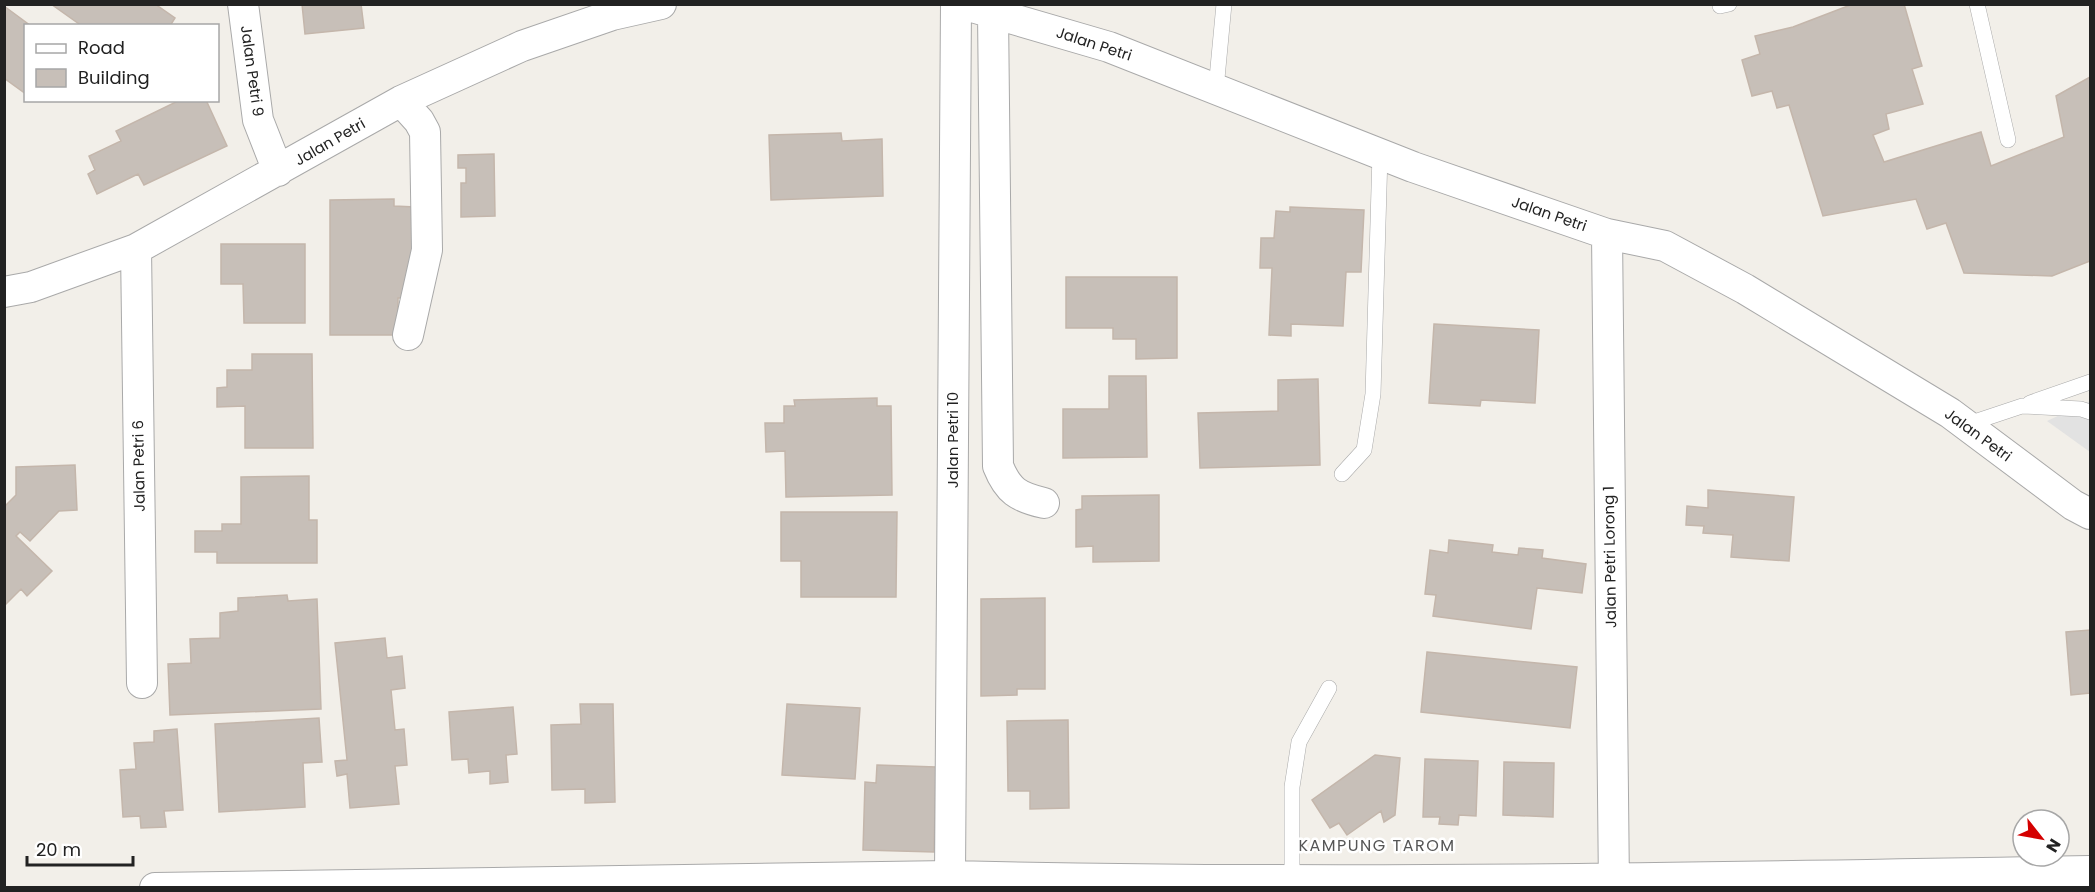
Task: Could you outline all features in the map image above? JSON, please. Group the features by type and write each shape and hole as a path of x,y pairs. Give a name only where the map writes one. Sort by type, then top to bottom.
{"street":[{"name":"Jalan Petri 9","path":"243,4 258,120 278,171"},
{"name":"Jalan Petri 10","path":"950,876 956,4"},
{"name":"Jalan Petri","path":"962,4 1109,47 1380,154 1607,234 1665,246 1735,283 1950,413 2073,505 2091,514"},
{"name":"Jalan Petri","path":"4,292 31,287 136,249 401,101 522,46 612,15 649,6"},
{"path":"993,13 998,466 1004,481 1014,492 1030,500 1044,503"},
{"path":"401,101 419,121 425,132 427,250 408,335"},
{"name":"Jalan Petri Lorong 1","path":"1607,234 1613,884"},
{"name":"Jalan Petri 6","path":"136,249 142,683"},
{"path":"154,888 950,876 1613,884 2091,871"}],"lane":[{"path":"1216,89 1224,4"},
{"path":"1977,4 2008,140"},
{"path":"1341,474 1364,450 1373,394 1380,154"},
{"path":"1965,425 2091,382"},
{"path":"2022,406 2081,409 2091,412"},
{"path":"1292,880 1292,787 1299,742 1329,688"}],"shaded area":[{"path":"2090,401 2090,452 2047,421"}],"building":[{"path":"51,4 155,4 175,18 171,24 79,24"},
{"path":"302,4 361,4 364,28 305,34"},
{"path":"1853,4 1904,4 1922,66 1912,69 1923,104 1886,114 1889,129 1873,135 1884,162 1981,132 1991,166 2064,137 2056,96 2090,77 2090,261 2052,276 1964,273 1946,223 1927,229 1916,199 1823,216 1789,105 1777,108 1772,91 1752,96 1742,60 1760,54 1755,36 1793,27"},
{"path":"4,6 28,24 24,24 24,93 4,78"},
{"path":"176,102 207,102 227,146 144,185 138,174 97,194 88,174 95,170 89,156 121,141 116,131"},
{"path":"841,133 842,141 882,139 883,196 771,200 769,135"},
{"path":"494,154 495,216 461,217 461,183 466,183 466,168 458,168 458,155"},
{"path":"394,199 394,206 415,207 415,298 398,298 398,335 330,335 330,200"},
{"path":"1290,207 1364,210 1361,272 1346,272 1343,326 1291,324 1291,336 1269,335 1272,268 1260,268 1261,238 1274,238 1276,211 1290,212"},
{"path":"221,244 305,244 305,323 244,323 243,284 221,284"},
{"path":"1066,277 1177,277 1177,358 1136,359 1136,339 1113,339 1113,328 1066,328"},
{"path":"1434,324 1539,330 1535,403 1481,400 1480,406 1429,403"},
{"path":"252,354 312,354 313,448 245,448 245,406 217,407 217,388 227,387 227,370 252,370"},
{"path":"1109,376 1146,376 1147,457 1063,458 1063,409 1109,409"},
{"path":"1318,379 1320,465 1200,468 1198,413 1278,411 1278,380"},
{"path":"877,398 877,406 891,406 892,495 786,497 785,451 766,452 765,423 784,423 784,406 795,406 794,400"},
{"path":"75,465 77,510 59,511 30,541 20,532 16,536 52,571 27,596 21,589 4,606 4,507 16,495 16,467"},
{"path":"309,476 309,520 317,520 317,563 217,563 217,552 195,552 195,531 222,531 222,524 241,524 241,477"},
{"path":"1708,490 1794,497 1789,561 1731,557 1733,535 1703,533 1704,526 1686,525 1687,506 1708,508"},
{"path":"1159,495 1159,561 1093,562 1093,546 1076,547 1076,510 1082,509 1082,496"},
{"path":"781,512 897,512 896,597 801,597 801,561 781,561"},
{"path":"1449,540 1493,545 1492,552 1518,555 1519,548 1543,550 1542,558 1586,564 1582,593 1537,588 1531,629 1433,616 1436,595 1425,594 1430,550 1448,553"},
{"path":"287,595 288,601 317,599 321,709 170,715 168,664 191,663 190,639 220,638 220,613 238,611 238,598"},
{"path":"1045,598 1045,689 1017,689 1017,695 981,696 981,599"},
{"path":"2090,630 2090,693 2071,695 2066,632"},
{"path":"385,638 387,658 402,656 405,688 391,690 395,730 404,729 407,765 395,766 399,804 350,808 347,774 337,776 335,761 347,760 335,643"},
{"path":"1427,652 1577,667 1570,728 1421,712"},
{"path":"580,704 613,704 615,802 585,803 585,789 552,790 551,725 581,724"},
{"path":"787,704 860,708 855,779 782,775"},
{"path":"513,707 517,754 506,755 508,782 490,784 490,771 469,773 468,759 452,760 449,712"},
{"path":"319,718 322,762 303,763 305,807 219,812 215,724"},
{"path":"1068,720 1069,808 1030,809 1030,791 1008,791 1007,721"},
{"path":"177,729 183,810 164,811 166,827 141,828 140,816 123,817 120,770 136,769 134,743 154,742 154,731"},
{"path":"1375,755 1400,758 1395,815 1384,822 1381,811 1347,835 1339,823 1330,828 1312,800"},
{"path":"1425,759 1478,761 1476,816 1459,815 1458,825 1439,824 1440,817 1423,817"},
{"path":"1504,762 1554,763 1553,817 1503,815"},
{"path":"877,765 936,767 934,852 863,850 865,782 876,783"}],"district":[{"name":"KAMPUNG TAROM","path":"1377,845"}]}
